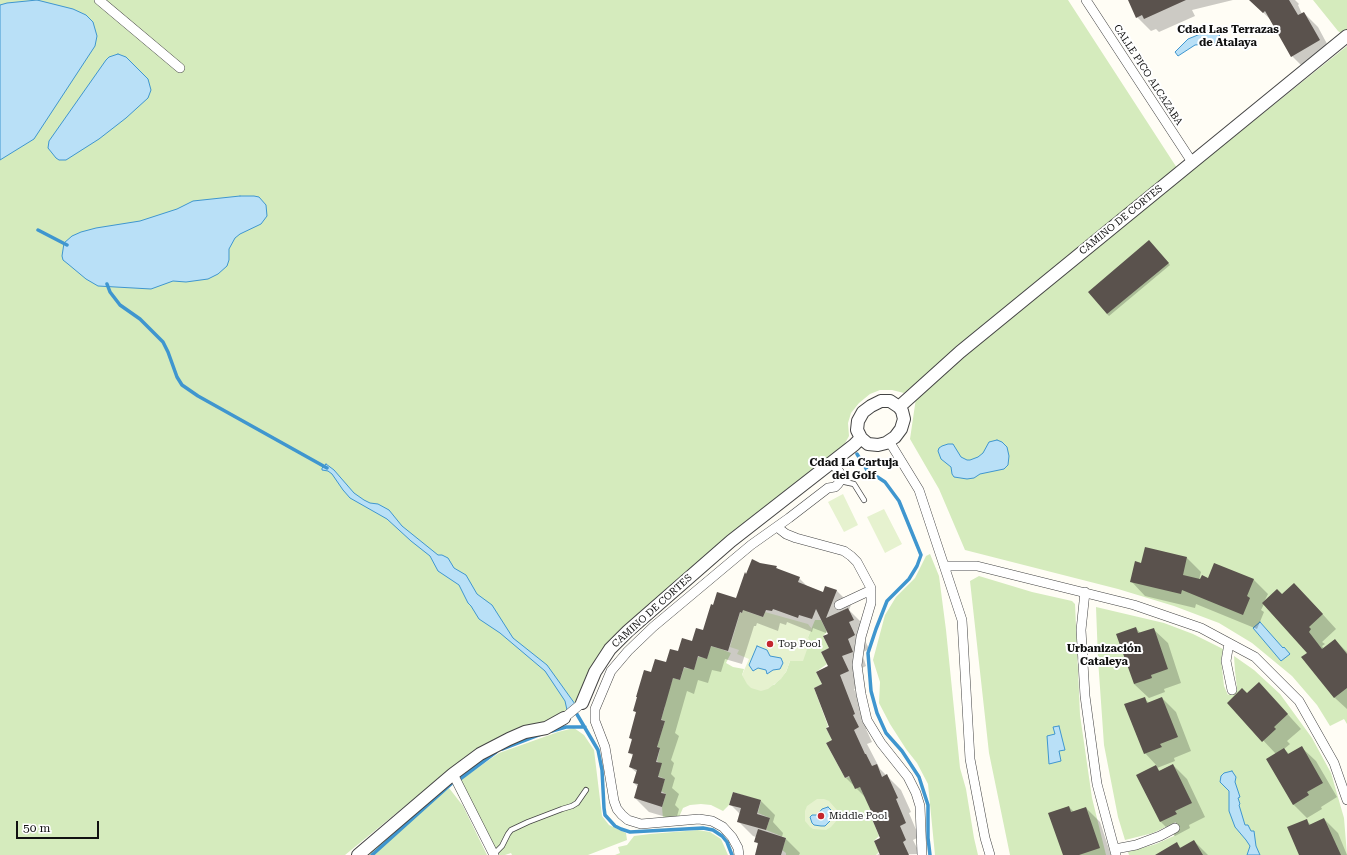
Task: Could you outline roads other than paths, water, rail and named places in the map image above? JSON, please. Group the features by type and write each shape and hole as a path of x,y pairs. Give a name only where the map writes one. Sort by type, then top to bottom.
{"street":[{"path":"99,0 180,68"},
{"name":"CALLE PICO ALCAZABA","path":"1086,0 1192,162"},
{"name":"CAMINO DE CORTES","path":"899,407 960,352 1347,36"},
{"path":"881,401 890,401 899,407 902,411 904,419 901,429 895,437 878,445 868,444 861,438 857,430 858,421 863,412 881,401"},
{"name":"CAMINO DE CORTES","path":"358,855 453,774 480,754 525,732 546,728 564,718 582,702 595,672 610,649 628,631 731,541 835,466 861,438"},
{"path":"889,440 919,490 962,620 970,759 985,838 990,855"},
{"path":"739,855 738,848 732,836 723,827 712,821 699,819 641,824 628,820 622,816 614,801 605,747 595,721 595,709 611,671 628,651 653,627 746,550 828,488 835,487 840,481 840,473 835,466"},
{"path":"777,527 786,534 796,538 844,551 857,562 871,590 871,603 861,637 857,665 867,720 880,743 908,777 916,793 920,806 922,855"},
{"path":"944,566 977,566 1134,605 1201,628 1255,657 1299,701 1334,763 1347,800"},
{"path":"839,605 871,590"},
{"path":"1085,592 1082,630 1085,696 1097,784 1115,852 1160,836 1176,828"},
{"path":"1229,643 1226,661 1232,690"},
{"path":"453,774 494,855"}],"lane":[{"path":"840,481 854,484 864,500"},
{"path":"494,855 502,846 511,830 528,822 572,806 577,803 586,790"}],"water":[{"path":"37,0 73,9 86,15 93,22 97,36 95,46 34,139 0,160 0,5"},
{"path":"1220,29 1222,31 1215,43 1195,45 1178,56 1175,52 1188,39 1210,30 1215,33"},
{"path":"118,54 126,57 148,79 151,90 148,98 126,118 99,139 66,160 59,160 48,148 49,141 106,60 109,57"},
{"path":"240,196 259,197 266,205 267,216 261,224 235,238 229,249 229,260 227,266 218,274 208,279 186,282 173,281 151,289 98,286 86,279 63,260 62,256 64,243 72,236 81,232 140,221 177,209 193,201"},
{"path":"997,440 1002,442 1007,447 1009,456 1008,465 1004,469 980,474 974,478 967,479 954,477 951,467 941,459 938,451 942,446 953,444 961,457 970,460 983,453 989,442"},
{"path":"326,464 334,470 354,493 370,503 378,504 389,510 402,526 438,555 448,558 454,568 466,575 477,594 492,605 513,638 547,665 575,704 567,710 565,701 545,671 500,633 479,619 468,603 459,585 438,571 430,556 387,519 350,498 332,474 328,471 322,470"},
{"path":"1260,622 1290,654 1281,661 1253,628"},
{"path":"757,646 767,650 770,656 781,658 783,663 780,669 773,670 767,674 766,670 758,668 753,671 749,665"},
{"path":"1059,726 1065,750 1059,751 1061,761 1049,764 1047,736 1055,734 1053,727"},
{"path":"1232,771 1236,777 1235,782 1240,797 1238,798 1239,805 1245,825 1248,825 1251,831 1254,831 1256,846 1260,855 1247,855 1250,846 1235,827 1229,811 1229,791 1220,782 1221,776 1224,773"},
{"path":"828,807 833,812 834,816 825,826 814,825 810,817 812,815 817,815 822,809"}],"waterway":[{"path":"38,230 67,245"},
{"path":"107,284 110,292 120,305 140,319 163,342 177,377 182,385 198,396 327,468"},
{"path":"857,454 867,470 885,482 899,501 921,555 917,566 909,579 887,601 868,653 871,691 877,713 886,733 902,751 919,777 928,805 928,838 930,855"},
{"path":"575,711 598,750 602,770 605,815 615,826 630,832 703,828 713,830 722,836 727,842 732,855"},
{"path":"552,731 566,727 585,727"},
{"path":"502,749 541,734"},
{"path":"460,779 496,752"},
{"path":"372,855 451,784"}],"place":[{"name":"Top Pool","path":"770,644"},
{"name":"Middle Pool","path":"821,816"}],"district":[{"name":"Cdad Las Terrazas de Atalaya","path":"1228,36"},
{"name":"Cdad La Cartuja del Golf","path":"854,469"},
{"name":"Urbanización Cataleya","path":"1104,655"}]}
